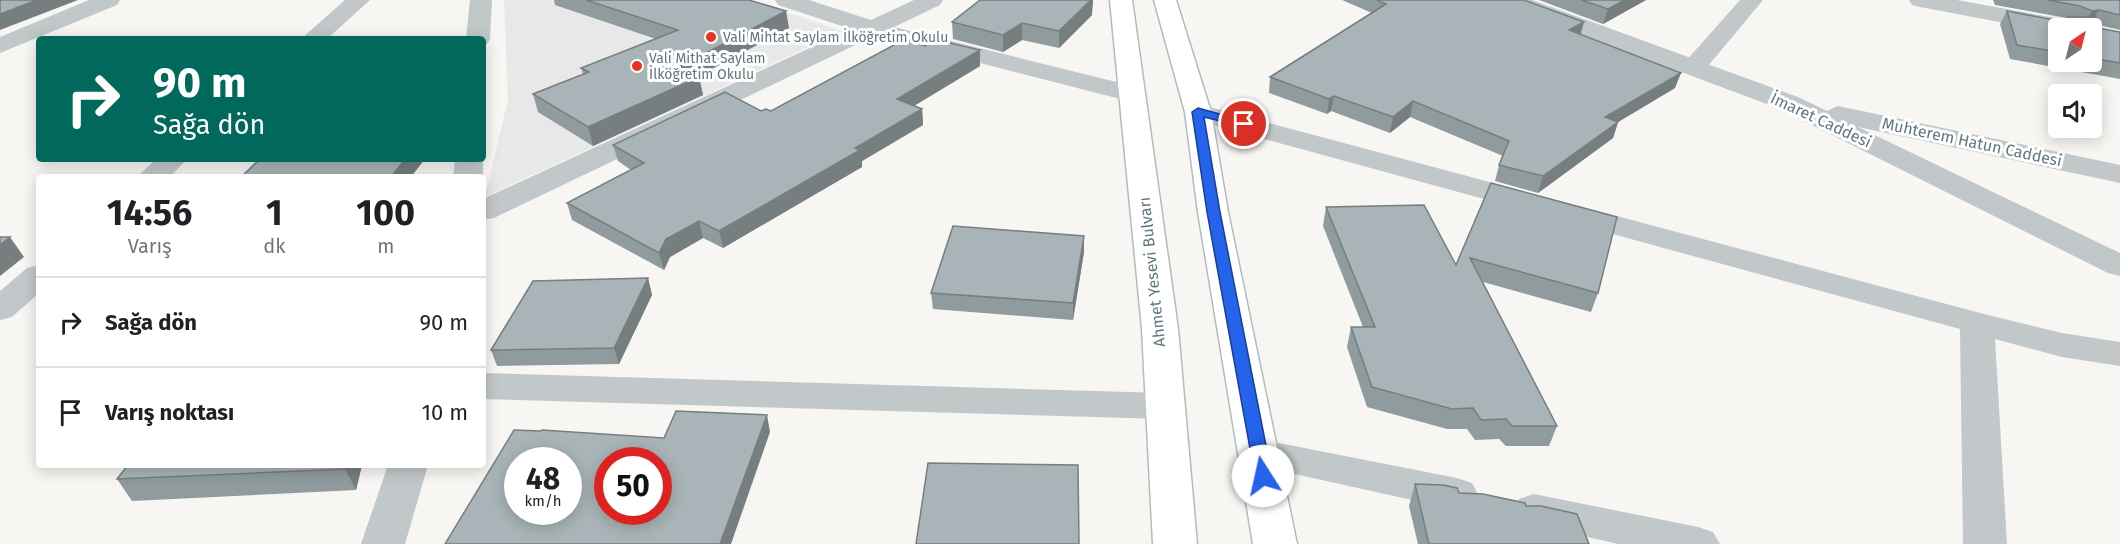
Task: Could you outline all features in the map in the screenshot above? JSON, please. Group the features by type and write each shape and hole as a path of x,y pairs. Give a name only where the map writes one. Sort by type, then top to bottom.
{"main road":[{"name":"Ahmet Yesevi Bulvarı","path":"1121,0 1160,328 1176,544"},
{"path":"1165,0 1198,112 1213,212 1275,544"}],"street":[{"path":"0,46 108,0"},
{"path":"317,36 359,0"},
{"path":"478,36 481,0"},
{"path":"786,0 875,29 1132,94"},
{"path":"486,211 875,29 932,0"},
{"name":"İmaret Caddesi","path":"1511,0 1789,103 2120,266"},
{"path":"1695,67 1752,0"},
{"path":"1920,0 2048,24"},
{"name":"Muhterem Hatun Caddesi","path":"1789,103 2120,174"},
{"path":"1198,112 1977,323 2062,345 2120,354"},
{"path":"156,174 170,162"},
{"path":"0,309 36,278"},
{"path":"1977,323 1985,544"},
{"path":"486,386 1164,406"},
{"path":"1259,453 1698,544"},
{"path":"383,544 407,468"}],"shaded area":[{"name":"Vali Mithat Saylam İlköğretim Okulu","path":"504,0 749,0 843,31 486,197 508,100"}],"building":[{"path":"0,0 37,0 0,14"},
{"path":"586,0 749,0 786,11 679,67 699,77 588,127 533,94 589,72 581,68 678,30"},
{"path":"980,0 1091,0 1059,31 1022,23 1003,35 952,22"},
{"path":"1377,0 1524,0 1584,22 1569,30 1681,73 1605,117 1618,122 1543,176 1499,165 1509,141 1413,101 1393,117 1334,96 1329,99 1270,77 1386,4"},
{"path":"1581,0 1625,0 1608,9"},
{"path":"2048,0 2120,0 2120,15 2099,10 2092,11 2080,6"},
{"path":"2007,11 2048,19 2048,50 2017,45"},
{"path":"2068,17 2096,18 2067,18"},
{"path":"2102,29 2120,32 2120,63 2102,60"},
{"path":"905,39 925,46 933,39 980,50 897,99 922,109 855,148 860,150 719,231 699,221 666,239 659,253 567,203 644,163 613,145 725,92 761,111 766,109 771,111"},
{"path":"257,162 403,162 393,174 244,174"},
{"path":"1491,183 1617,217 1598,293 1470,258 1557,426 1512,426 1506,419 1481,420 1473,408 1452,409 1372,387 1351,327 1375,327 1326,207 1424,205 1456,265"},
{"path":"953,226 1084,236 1073,303 931,293"},
{"path":"0,237 10,237 0,245"},
{"path":"648,278 614,348 491,350 533,281"},
{"path":"676,411 767,415 720,544 445,544 514,430 664,438"},
{"path":"928,463 1078,465 1079,544 916,544"},
{"path":"126,468 345,468 345,469 117,479"},
{"path":"1415,484 1443,485 1457,488 1459,493 1483,494 1525,503 1526,506 1541,506 1577,514 1589,544 1429,544"}],"place":[{"name":"Vali Mihtat Saylam İlköğretim Okulu","path":"711,37"},
{"name":"Vali Mithat Saylam İlköğretim Okulu","path":"637,66"}],"route":[{"path":"1244,124 1198,112 1213,212 1263,476"}]}
